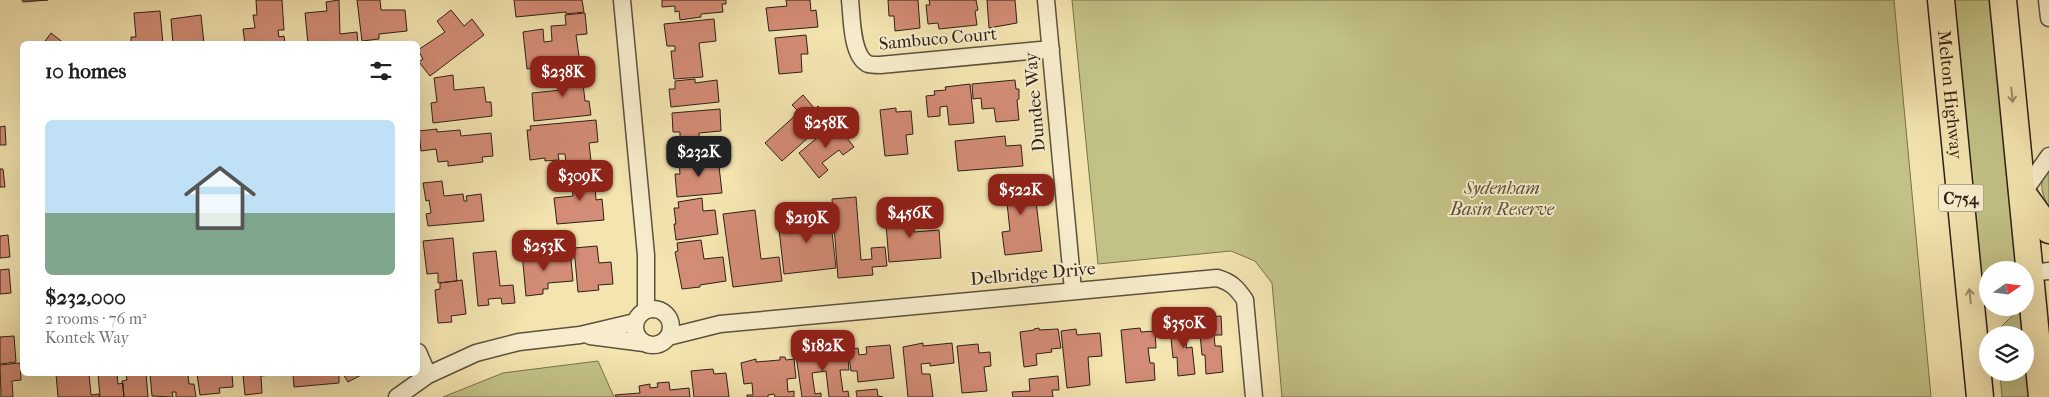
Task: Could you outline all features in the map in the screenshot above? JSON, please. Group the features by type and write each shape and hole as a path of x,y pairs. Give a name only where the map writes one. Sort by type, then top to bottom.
{"highway":[{"name":"Melton Highway","path":"1941,0 1980,397"},
{"path":"2003,0 2023,193 2042,326 2042,397"},
{"path":"2023,193 2049,230"},
{"path":"1995,381 1996,397"}],"street":[{"path":"622,0 646,255 656,320 636,334 644,343"},
{"name":"Sambuco Court","path":"850,0 855,47 860,57 868,64 880,65 1051,49"},
{"name":"Dundee Way","path":"1046,0 1073,290"},
{"path":"2048,0 2049,18"},
{"path":"2023,193 2049,156"},
{"name":"Delbridge Drive","path":"397,397 428,375 484,351 518,342 580,335 656,320 720,324 1217,278 1229,282 1237,288 1245,300 1254,397"},
{"name":"Delbridge Drive","path":"580,335 655,345 665,341 656,320"},
{"path":"420,357 428,375"}],"green space":[{"name":"Sydenham Basin Reserve","path":"1072,0 1894,0 1931,397 1282,397 1272,283 1255,261 1231,251 1098,264"},
{"path":"1953,0 1993,0 2018,261 1979,261 1979,265"},
{"path":"2049,167 2049,208 2044,197 2042,182"},
{"path":"2012,316 2021,316 2023,326 2002,326"},
{"path":"598,361 614,397 443,397 503,373"},
{"path":"2001,381 2028,381 2030,397 2002,397"}],"building":[{"path":"22,0 48,0 23,2"},
{"path":"256,0 282,0 284,30 278,30 279,37 284,36 285,41 245,41 243,29 255,28 253,15 257,15"},
{"path":"339,0 340,34 357,32 358,41 308,41 305,13 327,11 326,2"},
{"path":"357,0 380,0 381,10 405,10 407,31 379,34 379,39 362,41"},
{"path":"514,0 582,0 584,12 516,17"},
{"path":"662,0 726,0 726,4 722,4 723,12 701,14 701,17 680,20 679,11 675,12 675,6 662,7"},
{"path":"786,0 810,0 811,11 816,10 818,27 769,31 766,8 787,6"},
{"path":"888,0 918,0 920,28 895,31 894,16 889,16"},
{"path":"929,0 976,0 978,10 975,11 977,25 939,29 938,23 928,24 926,5 930,5"},
{"path":"987,0 1015,0 1017,23 989,28"},
{"path":"451,10 464,26 472,19 484,35 430,76 420,63 423,59 420,49 445,32 437,21"},
{"path":"160,11 163,41 131,41 131,37 136,37 134,13"},
{"path":"585,13 587,34 576,35 580,63 527,69 523,32 543,29 544,42 552,41 551,26 566,25 565,15"},
{"path":"201,15 204,41 173,41 171,19"},
{"path":"714,19 716,41 699,43 703,77 674,79 671,51 675,51 675,46 667,46 664,24"},
{"path":"51,33 61,41 45,41"},
{"path":"806,35 808,54 801,54 802,72 779,74 775,38"},
{"path":"581,66 585,101 589,101 591,115 534,121 532,93 562,90 560,69"},
{"path":"453,75 454,90 484,87 486,102 491,102 492,116 433,123 431,103 437,102 434,78"},
{"path":"695,79 695,83 717,80 719,102 671,107 669,89 675,89 675,81"},
{"path":"1015,80 1016,89 1019,89 1019,99 1017,100 1019,120 996,122 994,108 982,109 981,98 973,99 972,84"},
{"path":"970,84 974,123 949,125 947,106 940,107 940,116 928,117 926,96 935,95 934,91 946,90 945,87"},
{"path":"803,95 815,109 818,106 829,119 782,161 765,143 799,112 792,105"},
{"path":"896,108 896,112 911,111 913,134 906,135 908,154 885,156 880,110"},
{"path":"720,109 721,131 699,133 699,138 680,140 680,132 673,132 672,113"},
{"path":"596,120 598,142 589,143 592,170 567,173 565,154 558,154 559,160 545,161 545,158 530,160 527,130 531,130 530,126"},
{"path":"835,123 854,147 843,155 839,150 822,163 828,170 819,178 799,153"},
{"path":"5,126 6,145 0,145 0,127"},
{"path":"437,129 437,132 460,130 461,136 491,133 493,156 482,157 483,162 448,166 448,161 438,162 436,149 421,151 420,131"},
{"path":"1005,136 1006,146 1021,145 1023,166 958,171 955,141"},
{"path":"718,157 722,193 677,197 675,174 680,174 679,161"},
{"path":"0,169 3,169 5,187 0,187"},
{"path":"594,171 596,200 602,199 604,220 557,224 554,198 573,196 571,174"},
{"path":"1033,177 1042,251 1005,255 1002,232 1010,231 1007,203 1000,204 998,181"},
{"path":"442,181 444,196 463,194 464,201 467,201 466,196 481,194 484,221 428,226 426,214 431,213 429,200 426,201 423,183"},
{"path":"856,197 861,260 872,259 871,248 885,247 887,266 872,267 873,275 838,278 832,199"},
{"path":"702,198 703,211 715,210 718,234 676,240 674,208 679,208 678,202"},
{"path":"912,209 914,232 939,230 941,258 889,262 885,211"},
{"path":"755,210 761,259 779,257 782,281 733,287 723,214"},
{"path":"830,214 836,268 784,274 778,220"},
{"path":"8,235 10,257 0,258 0,236"},
{"path":"453,238 457,281 438,283 438,273 427,274 423,241"},
{"path":"701,240 704,259 723,257 726,281 682,289 675,252 678,251 677,243"},
{"path":"597,246 599,263 611,262 613,284 598,285 599,290 578,292 574,248"},
{"path":"551,250 552,261 571,260 573,281 548,283 548,289 543,289 543,294 526,296 522,253"},
{"path":"496,251 500,286 513,285 515,303 502,304 501,298 488,299 489,305 478,306 473,253"},
{"path":"9,269 11,293 0,294 0,270"},
{"path":"462,280 466,314 451,316 452,322 438,323 435,290 440,289 440,283"},
{"path":"1221,316 1222,335 1214,335 1215,346 1221,346 1223,372 1206,374 1205,355 1202,355 1200,334 1204,333 1208,328 1208,317"},
{"path":"1181,319 1193,319 1194,338 1187,338 1186,348 1192,347 1195,374 1178,376 1177,357 1173,358 1171,338 1179,338 1182,335"},
{"path":"1039,328 1039,330 1058,329 1061,348 1051,349 1052,352 1036,354 1037,365 1024,367 1020,332"},
{"path":"1140,328 1141,332 1155,331 1156,348 1148,348 1150,363 1154,363 1155,380 1126,383 1121,330"},
{"path":"1076,329 1077,335 1100,333 1102,356 1088,357 1090,385 1067,388 1061,331"},
{"path":"14,336 16,362 0,364 0,337"},
{"path":"923,343 923,346 952,343 954,363 930,366 930,363 921,364 922,374 930,374 933,397 908,397 903,347"},
{"path":"978,344 979,353 990,352 991,366 984,367 987,391 962,393 957,346"},
{"path":"890,345 894,378 858,382 857,371 851,371 848,350 858,348 859,355 867,354 866,347"},
{"path":"829,349 833,352 834,357 837,357 836,351 847,350 849,370 840,370 843,392 848,391 849,397 829,397 826,371 812,373 815,394 821,393 821,397 802,397 796,356 805,355 806,359 809,359 812,351 822,354 824,350"},
{"path":"780,357 785,357 786,360 794,359 796,378 787,379 788,392 794,391 794,397 775,397 774,394 768,395 768,397 747,397 747,395 753,395 752,383 744,384 741,363 756,359 756,362 780,360"},
{"path":"20,363 21,380 12,381 13,397 1,397 0,365"},
{"path":"713,369 714,374 726,373 729,397 694,397 691,371"},
{"path":"56,376 89,376 91,395 99,394 99,397 58,397"},
{"path":"98,376 117,376 118,384 123,383 124,397 100,397"},
{"path":"126,376 146,376 148,397 124,397 122,381 127,380"},
{"path":"150,376 188,376 189,384 194,384 196,397 176,397 176,392 172,392 173,397 152,396"},
{"path":"197,376 232,376 233,387 219,388 220,393 200,395"},
{"path":"243,376 261,376 262,393 245,395"},
{"path":"293,376 339,376 339,383 294,387"},
{"path":"344,376 359,376 348,382"},
{"path":"1058,376 1059,390 1052,390 1053,397 1013,397 1012,392 1030,391 1029,379"},
{"path":"669,382 670,390 689,388 690,397 616,397 615,395 640,393 639,386 650,384 650,388 658,387 657,383"},
{"path":"877,389 878,396 883,397 857,397 856,391"}]}
